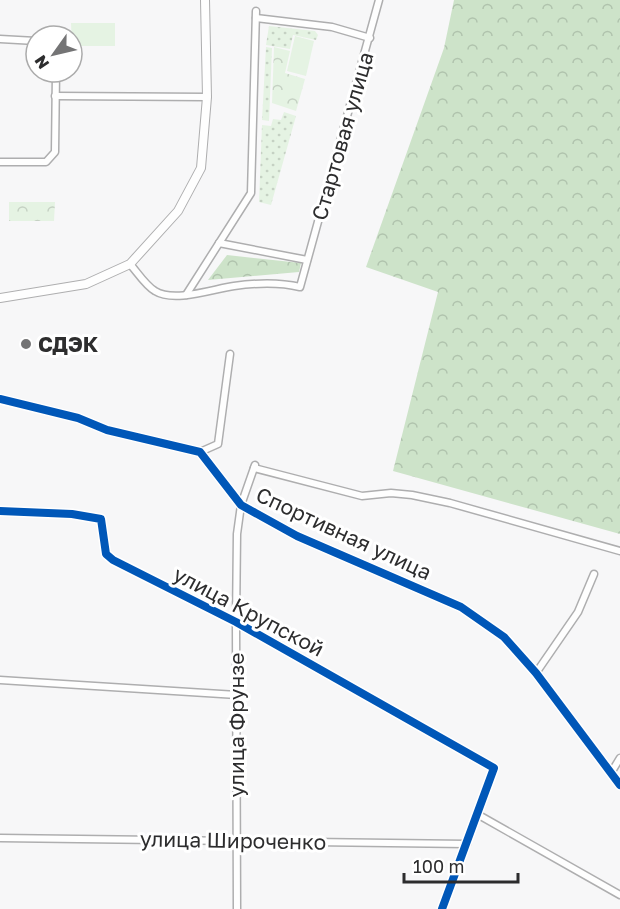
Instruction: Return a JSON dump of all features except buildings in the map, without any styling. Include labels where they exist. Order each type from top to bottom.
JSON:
[{"type":"street","points":[[0,298],[86,284],[130,264],[178,211],[201,168],[207,97],[205,0]]},
{"type":"street","name":"Стартовая улица","points":[[186,295],[236,286],[285,284],[300,287],[380,0]]},
{"type":"street","points":[[130,264],[155,291],[166,295],[186,295],[251,193],[252,91],[256,15],[332,27],[370,38]]},
{"type":"street","points":[[0,39],[24,40]]},
{"type":"street","points":[[0,162],[46,162],[54,152],[56,84]]},
{"type":"street","points":[[55,96],[207,97]]},
{"type":"street","points":[[219,243],[307,260]]},
{"type":"street","points":[[0,399],[78,418],[107,430],[200,452],[218,444],[230,354]]},
{"type":"street","name":"Спортивная улица","points":[[200,452],[241,505],[297,536],[461,607],[504,637],[536,674],[620,785]]},
{"type":"street","name":"улица Фрунзе","points":[[237,909],[237,534],[241,505],[255,467],[362,496],[391,493],[450,503],[620,551]]},
{"type":"street","name":"улица Крупской","points":[[0,512],[72,514],[101,519],[106,554],[113,560],[236,622],[494,768],[477,814]]},
{"type":"street","points":[[536,674],[578,612],[594,574]]},
{"type":"street","points":[[0,680],[237,695]]},
{"type":"street","points":[[611,773],[620,758]]},
{"type":"street","points":[[442,909],[477,814],[620,895]]},
{"type":"street","name":"улица Широченко","points":[[0,838],[467,844]]},
{"type":"green space","points":[[454,0],[620,0],[620,534],[393,471],[438,292],[366,267],[444,48]]},
{"type":"green space","points":[[115,23],[115,46],[84,46],[84,24],[71,24]]},
{"type":"green space","points":[[269,26],[315,31],[318,35],[316,40],[293,35],[290,49],[266,45]]},
{"type":"green space","points":[[295,36],[314,41],[306,76],[287,71]]},
{"type":"green space","points":[[266,47],[272,48],[269,121],[262,120]]},
{"type":"green space","points":[[274,47],[290,51],[285,73],[305,79],[296,111],[272,103]]},
{"type":"green space","points":[[284,112],[296,116],[271,205],[259,202],[262,125],[271,126],[273,119],[281,120]]},
{"type":"green space","points":[[9,202],[55,202],[54,221],[9,221]]},
{"type":"green space","points":[[227,255],[301,263],[299,272],[208,280]]},
{"type":"cycle path","points":[[0,399],[78,418],[107,430],[200,452],[241,505],[297,536],[461,607],[504,637],[536,673],[620,785]]},
{"type":"cycle path","points":[[0,511],[72,514],[101,519],[106,554],[113,560],[236,622],[494,768],[442,909]]},
{"type":"place","name":"СДЭК","points":[[26,344]]}]
